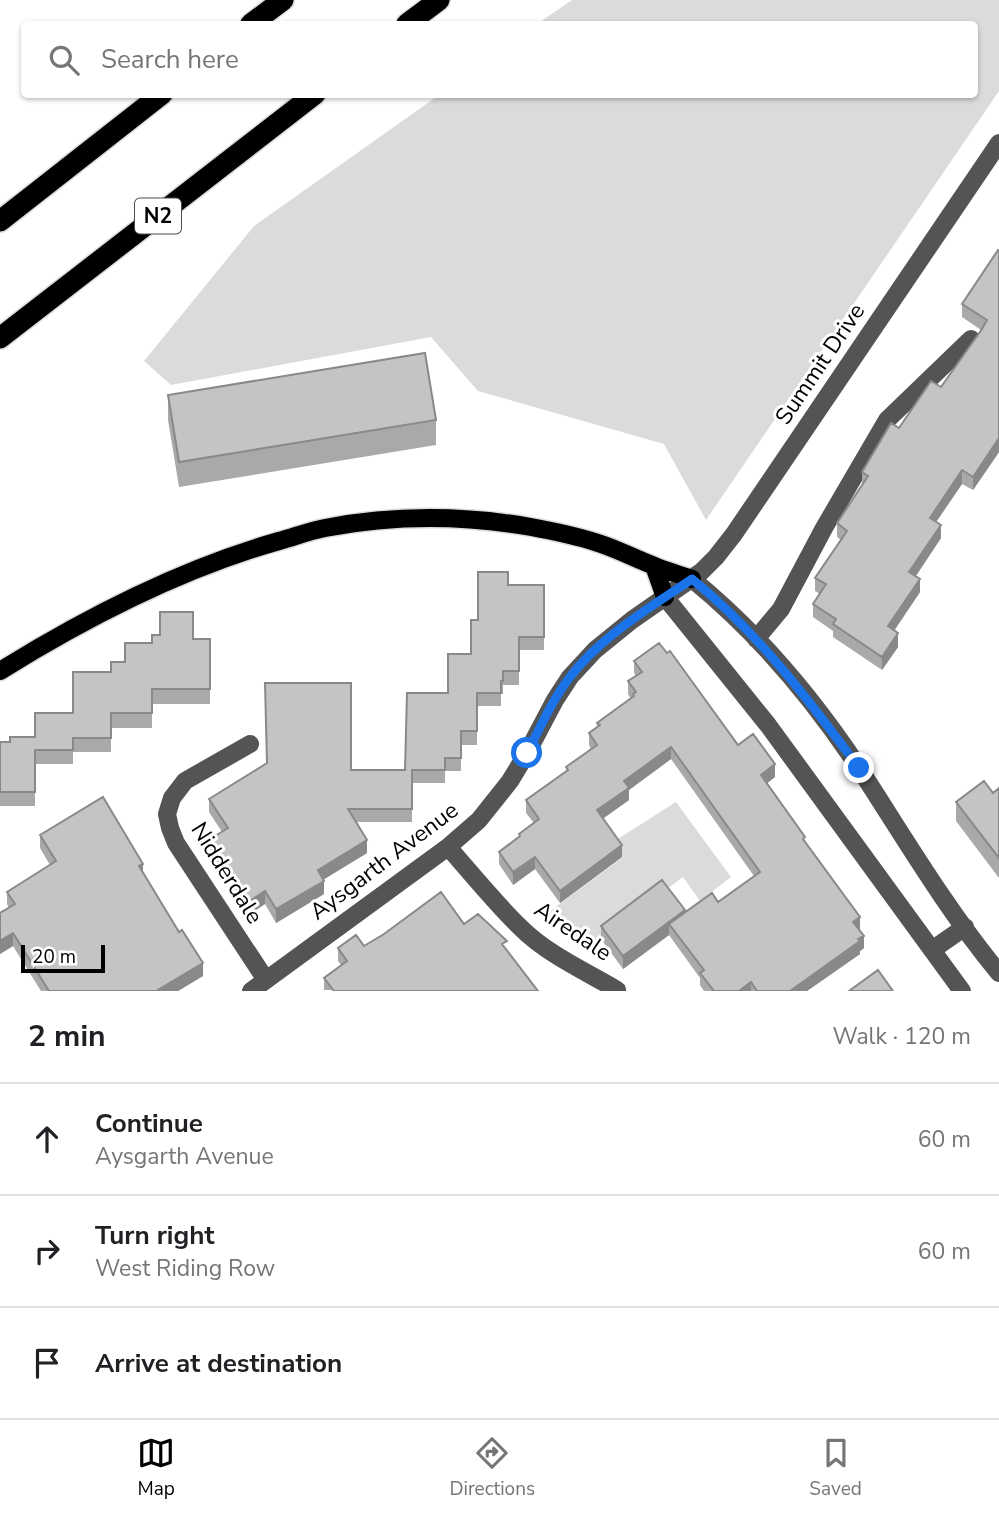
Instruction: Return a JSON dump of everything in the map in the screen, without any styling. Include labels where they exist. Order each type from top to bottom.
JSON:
[{"type":"highway","points":[[255,21],[282,0]]},
{"type":"highway","points":[[411,21],[439,0]]},
{"type":"highway","points":[[0,221],[157,98]]},
{"type":"highway","name":"N2","points":[[0,338],[310,98]]},
{"type":"main road","points":[[0,671],[118,605],[243,551],[323,528],[390,519],[469,519],[532,527],[597,542],[692,579]]},
{"type":"main road","points":[[654,566],[665,597]]},
{"type":"street","name":"Summit Drive","points":[[665,597],[692,579],[716,558],[734,534],[999,143]]},
{"type":"street","points":[[756,639],[781,609],[824,528],[887,420],[971,340]]},
{"type":"street","points":[[692,579],[756,639],[808,699],[852,758],[912,852],[999,973]]},
{"type":"street","points":[[665,597],[768,725],[962,991]]},
{"type":"street","name":"Aysgarth Avenue","points":[[251,991],[448,847],[479,820],[510,781],[570,677],[595,650],[665,597]]},
{"type":"street","name":"Nidderdale","points":[[250,744],[185,781],[172,797],[167,814],[176,843],[266,980]]},
{"type":"street","name":"Airedale","points":[[448,847],[521,929],[617,990]]},
{"type":"street","points":[[932,950],[965,927]]},
{"type":"shaded area","points":[[572,0],[999,0],[999,91],[706,520],[664,444],[478,391],[431,337],[171,385],[144,361],[254,226],[435,98],[978,98],[978,21],[541,21]]},
{"type":"shaded area","points":[[676,802],[731,877],[700,901],[683,877],[591,946],[542,917],[623,857],[613,842]]},
{"type":"building","points":[[998,250],[999,438],[973,477],[962,470],[930,518],[941,525],[909,572],[920,579],[888,626],[898,633],[882,657],[833,624],[836,619],[813,604],[826,584],[815,578],[847,531],[837,523],[868,476],[862,472],[891,423],[899,428],[931,381],[941,387],[982,329],[987,320],[962,304]]},
{"type":"building","points":[[425,353],[436,420],[179,462],[168,395]]},
{"type":"building","points":[[478,572],[508,572],[508,585],[544,585],[544,637],[519,637],[519,671],[503,671],[501,693],[477,693],[477,731],[461,731],[461,758],[445,758],[445,770],[412,770],[412,809],[348,809],[367,840],[318,870],[324,881],[276,909],[265,891],[250,901],[210,839],[228,828],[209,799],[267,763],[265,683],[351,683],[351,770],[405,770],[407,693],[448,693],[448,654],[471,654],[471,620],[478,620]]},
{"type":"building","points":[[160,612],[193,612],[193,639],[210,639],[210,689],[152,689],[152,713],[111,713],[111,738],[73,738],[73,750],[35,750],[35,792],[0,792],[0,742],[10,742],[10,737],[35,737],[35,713],[73,713],[73,672],[111,672],[111,662],[125,662],[125,643],[152,643],[152,635],[160,635]]},
{"type":"building","points":[[659,643],[667,653],[670,651],[738,745],[753,734],[775,764],[761,775],[805,837],[803,839],[860,917],[853,922],[864,936],[858,939],[860,941],[790,991],[757,991],[751,982],[739,991],[714,991],[700,973],[704,970],[669,924],[712,893],[718,902],[760,872],[671,747],[624,781],[629,788],[597,810],[622,845],[560,891],[535,857],[513,872],[499,852],[539,819],[526,800],[597,745],[589,733],[600,725],[597,723],[634,696],[636,692],[628,681],[642,672],[634,661]]},
{"type":"building","points":[[984,781],[993,793],[999,788],[999,858],[956,802]]},
{"type":"building","points":[[103,797],[143,864],[139,866],[179,932],[182,930],[203,963],[156,991],[49,991],[13,933],[0,941],[0,913],[15,904],[7,892],[56,861],[40,835]]},
{"type":"building","points":[[662,880],[685,910],[623,956],[601,926]]},
{"type":"building","points":[[441,892],[464,924],[478,914],[507,941],[502,944],[538,991],[334,991],[324,978],[347,961],[338,948],[356,935],[364,946]]},
{"type":"building","points":[[878,970],[893,991],[849,991]]},
{"type":"route","points":[[527,753],[570,677],[595,650],[632,620],[692,579],[756,639],[808,699],[859,768]]}]
